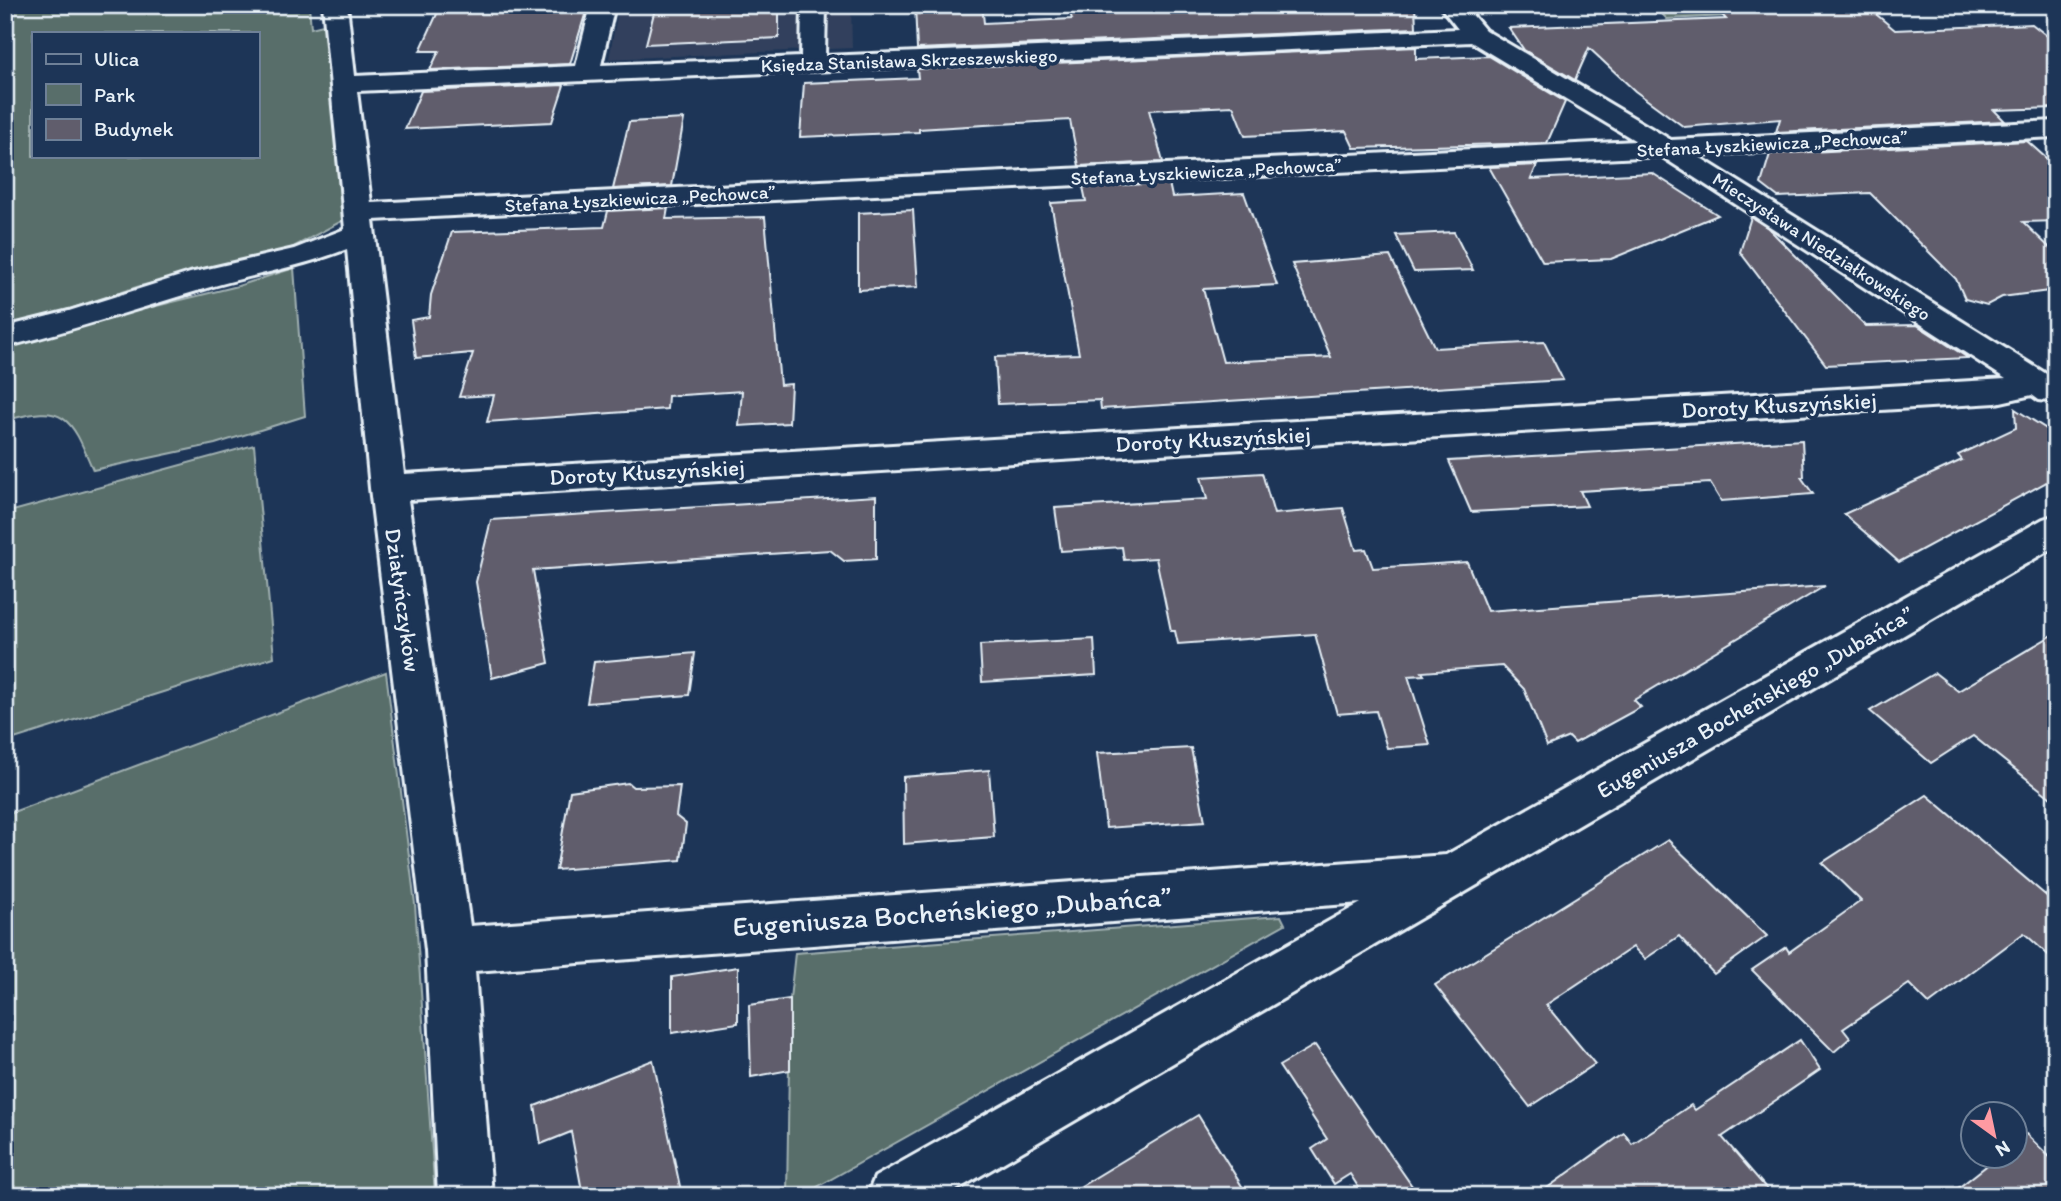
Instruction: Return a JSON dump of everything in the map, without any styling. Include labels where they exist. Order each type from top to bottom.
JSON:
[{"type":"street","name":"Działyńczyków","points":[[335,5],[388,488],[450,950],[465,1196]]},
{"type":"street","points":[[587,74],[603,5]]},
{"type":"street","points":[[813,64],[814,5]]},
{"type":"street","points":[[1451,6],[1475,5]]},
{"type":"street","name":"Mieczysława Niedziałkowskiego","points":[[1451,6],[1476,35],[1668,148],[2046,389]]},
{"type":"street","name":"Księdza Stanisława Skrzeszewskiego","points":[[342,84],[1476,35]]},
{"type":"street","name":"Stefana Łyszkiewicza „Pechowca”","points":[[5,337],[201,280],[303,256],[357,223],[1668,148],[2056,130]]},
{"type":"street","name":"Doroty Kłuszyńskiej","points":[[388,488],[2046,389]]},
{"type":"street","name":"Eugeniusza Bocheńskiego „Dubańca”","points":[[894,1196],[2056,529]]},
{"type":"street","name":"Eugeniusza Bocheńskiego „Dubańca”","points":[[450,950],[1455,875]]},
{"type":"shaded area","points":[[619,5],[851,5],[852,48],[609,59]]},
{"type":"green space","points":[[5,5],[309,5],[311,28],[323,25],[326,39],[342,221],[286,251],[140,286],[5,330]]},
{"type":"green space","points":[[1664,5],[1713,5],[1723,16],[1667,19],[1659,11]]},
{"type":"green space","points":[[294,268],[305,416],[215,444],[93,470],[79,438],[64,419],[54,414],[41,413],[5,421],[5,343],[238,286]]},
{"type":"green space","points":[[254,445],[274,657],[5,742],[5,553],[9,512]]},
{"type":"green space","points":[[386,672],[415,904],[435,1196],[5,1196],[5,815]]},
{"type":"green space","points":[[1281,916],[1285,924],[801,1196],[787,1196],[790,999],[795,953]]},
{"type":"building","points":[[441,5],[588,5],[570,64],[430,70],[439,51],[420,51]]},
{"type":"building","points":[[656,5],[779,5],[779,38],[646,44]]},
{"type":"building","points":[[915,5],[982,5],[984,23],[1072,19],[1070,13],[1130,11],[1130,5],[1415,5],[1416,28],[917,49]]},
{"type":"building","points":[[1713,5],[1865,5],[1895,30],[2032,24],[2056,43],[2056,108],[1994,110],[2005,121],[1776,132],[1780,119],[1684,127],[1635,91],[1589,48],[1575,80],[1524,50],[1509,28],[1726,19]]},
{"type":"building","points":[[1416,47],[1416,59],[1489,56],[1565,102],[1547,143],[1354,148],[1346,131],[1245,136],[1233,106],[1149,110],[1163,162],[1079,166],[1070,120],[919,129],[919,132],[800,137],[804,83],[918,78],[917,69]]},
{"type":"building","points":[[564,85],[552,122],[405,129],[421,91]]},
{"type":"building","points":[[684,119],[672,186],[613,189],[629,122]]},
{"type":"building","points":[[2027,141],[2056,167],[2056,221],[2023,222],[2056,254],[2056,290],[2002,297],[1987,305],[1965,299],[1956,279],[1870,193],[1778,197],[1761,184],[1770,154]]},
{"type":"building","points":[[1537,165],[1531,179],[1652,173],[1718,215],[1611,259],[1543,262],[1489,167]]},
{"type":"building","points":[[1169,183],[1172,197],[1244,193],[1277,285],[1203,289],[1223,362],[1331,357],[1292,264],[1390,256],[1435,348],[1544,342],[1563,380],[1101,409],[1100,400],[998,404],[995,357],[1079,354],[1051,203],[1086,201],[1083,187]]},
{"type":"building","points":[[668,208],[666,219],[765,217],[780,385],[791,384],[789,423],[739,426],[742,391],[668,396],[667,409],[487,422],[494,395],[459,397],[473,353],[416,358],[411,320],[429,317],[431,295],[452,232],[604,227],[608,211]]},
{"type":"building","points":[[913,210],[918,287],[858,290],[858,213]]},
{"type":"building","points":[[1751,217],[1768,228],[1866,326],[1917,325],[1968,358],[1826,365],[1740,252]]},
{"type":"building","points":[[1454,232],[1473,270],[1414,272],[1396,235]]},
{"type":"building","points":[[2015,409],[2056,435],[2056,477],[1899,562],[1844,514],[1962,460],[1958,455],[2016,428]]},
{"type":"building","points":[[1802,440],[1804,477],[1801,477],[1813,494],[1721,501],[1710,483],[1580,491],[1587,506],[1471,512],[1449,461]]},
{"type":"building","points":[[1262,473],[1274,514],[1343,508],[1356,550],[1366,549],[1373,568],[1467,562],[1487,611],[1825,586],[1634,700],[1641,707],[1575,743],[1569,737],[1547,746],[1524,689],[1502,666],[1422,672],[1424,675],[1408,676],[1430,745],[1387,748],[1376,711],[1337,714],[1315,634],[1178,644],[1175,631],[1171,631],[1156,558],[1124,560],[1122,547],[1061,551],[1055,508],[1207,499],[1201,477]]},
{"type":"building","points":[[876,496],[876,559],[844,561],[830,550],[533,570],[549,663],[492,678],[476,582],[491,520]]},
{"type":"building","points":[[2056,633],[2056,802],[1973,736],[1931,763],[1870,711],[1935,673],[1958,691]]},
{"type":"building","points":[[1094,639],[1096,675],[982,682],[980,645]]},
{"type":"building","points":[[695,653],[689,695],[587,703],[594,662]]},
{"type":"building","points":[[1191,748],[1205,821],[1106,828],[1097,753]]},
{"type":"building","points":[[989,770],[994,837],[904,844],[903,777]]},
{"type":"building","points":[[628,783],[633,787],[680,786],[676,816],[686,824],[681,860],[556,870],[570,791]]},
{"type":"building","points":[[1927,795],[2056,904],[2056,962],[2024,933],[1929,1004],[1909,984],[1843,1029],[1850,1038],[1834,1052],[1752,970],[1786,947],[1789,952],[1861,901],[1822,863]]},
{"type":"building","points":[[1668,840],[1767,936],[1714,974],[1679,936],[1645,959],[1633,947],[1546,1005],[1595,1064],[1530,1107],[1435,985]]},
{"type":"building","points":[[738,967],[738,1023],[672,1033],[672,977]]},
{"type":"building","points":[[790,999],[790,1070],[751,1077],[749,1005]]},
{"type":"building","points":[[1800,1040],[1820,1070],[1722,1137],[1773,1196],[1536,1196],[1624,1133],[1632,1144],[1691,1105],[1695,1110]]},
{"type":"building","points":[[1315,1045],[1419,1196],[1364,1196],[1350,1174],[1334,1184],[1312,1149],[1327,1139],[1279,1066]]},
{"type":"building","points":[[653,1060],[682,1196],[583,1196],[571,1132],[541,1144],[535,1106]]},
{"type":"building","points":[[1198,1115],[1248,1196],[1065,1196]]},
{"type":"building","points":[[2030,1138],[2056,1163],[2056,1196],[1948,1196],[1981,1170],[2030,1170]]}]
